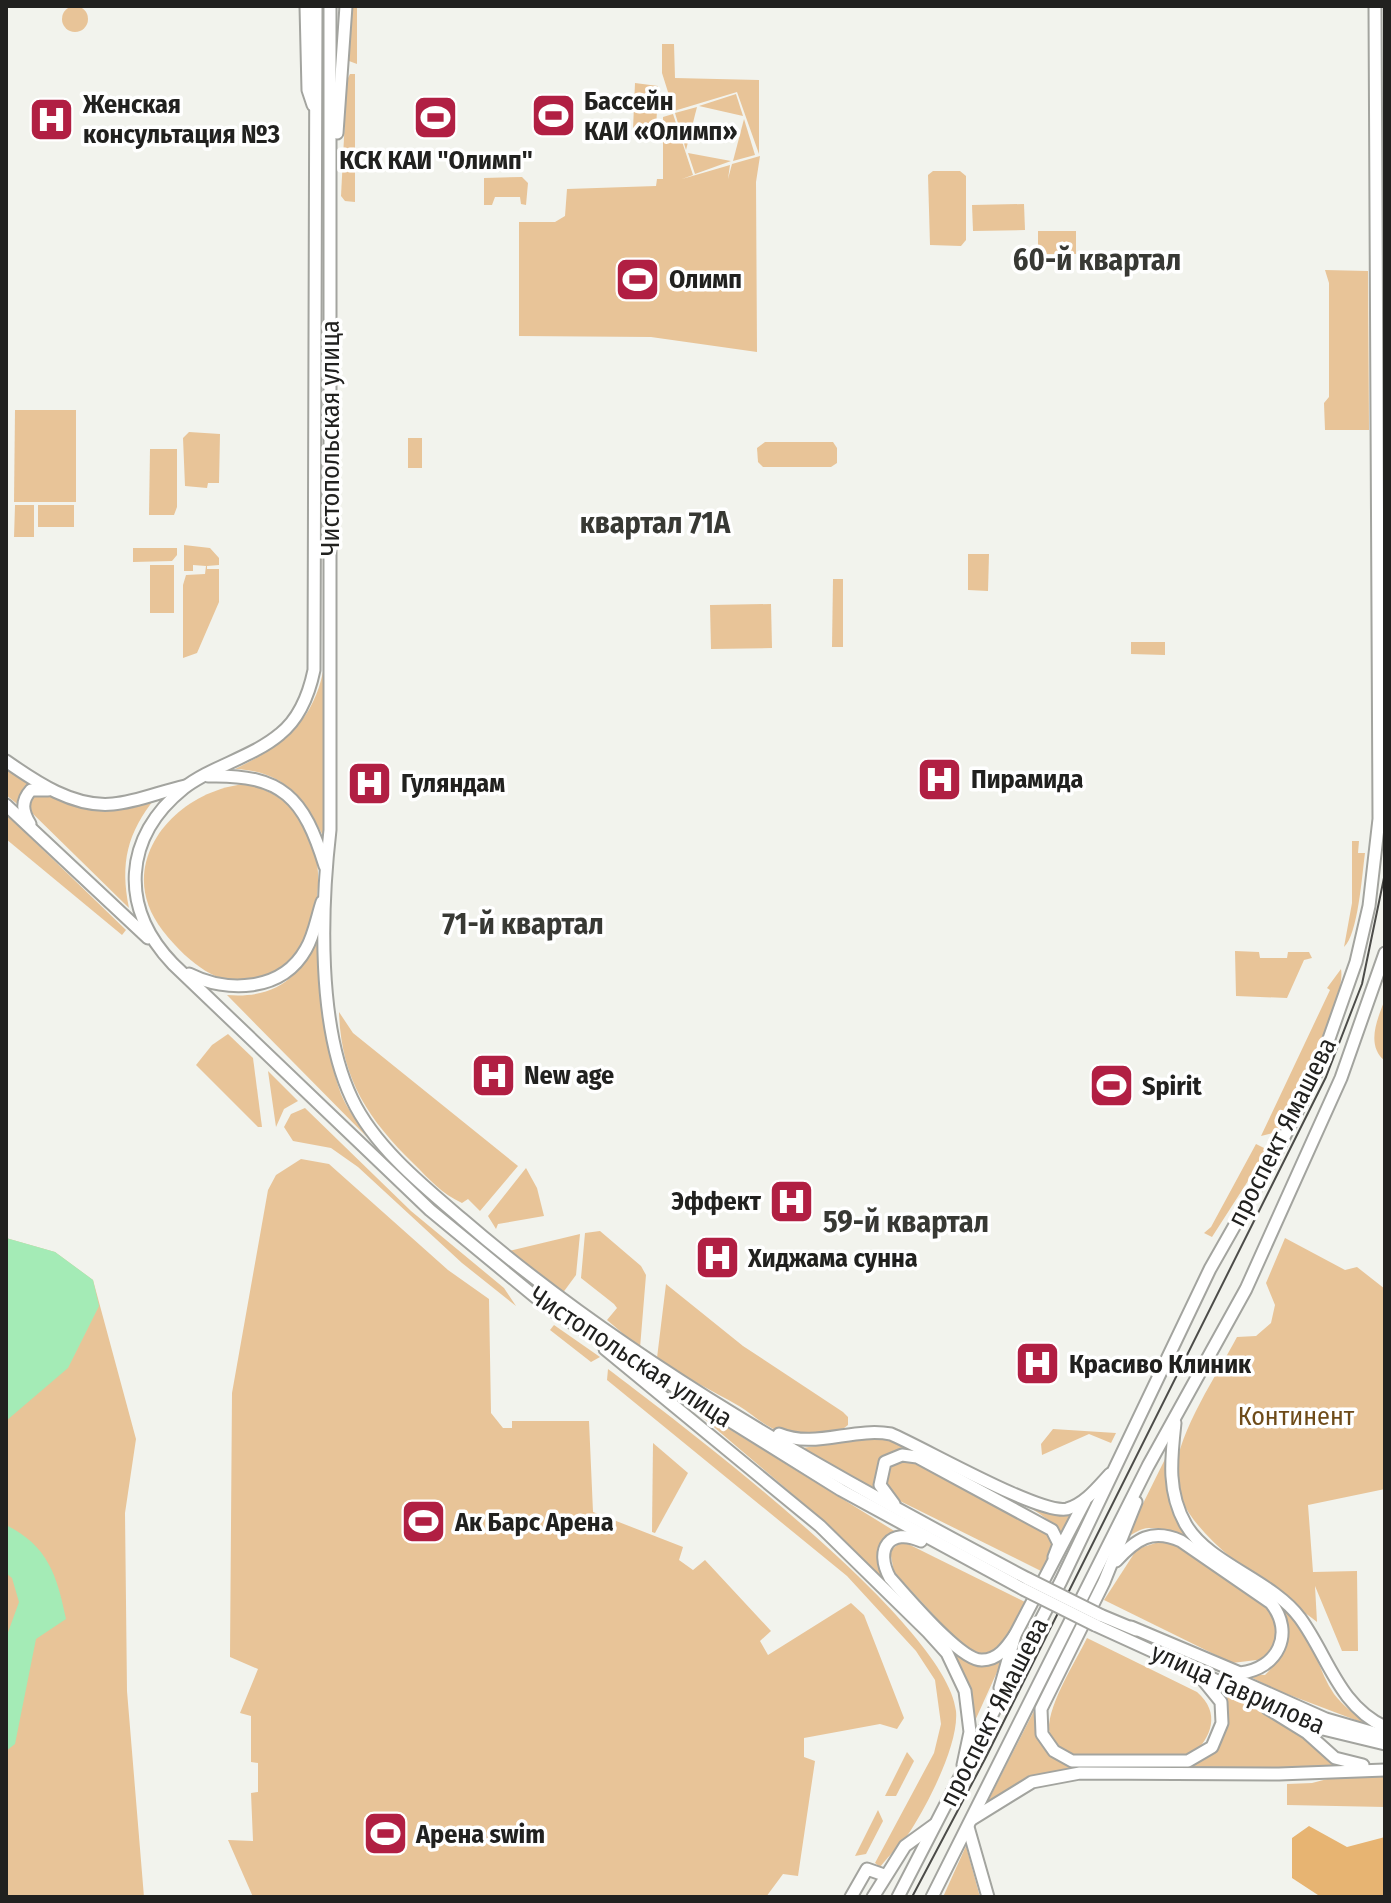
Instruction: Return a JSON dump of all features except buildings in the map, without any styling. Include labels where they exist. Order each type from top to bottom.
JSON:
[{"type":"main road","points":[[306,6],[308,90],[316,113]]},
{"type":"main road","name":"Чистопольская улица","points":[[316,6],[314,670],[309,692],[299,713],[282,733],[186,786],[150,824],[139,847],[134,871],[143,922],[160,950],[177,968],[430,1210],[590,1336],[841,1490],[989,1572],[1025,1584]]},
{"type":"main road","name":"Чистопольская улица","points":[[330,6],[330,830],[326,870],[327,971],[334,1043],[352,1100],[373,1130],[440,1201],[587,1320],[748,1422],[1025,1584]]},
{"type":"main road","points":[[331,173],[343,69],[346,6]]},
{"type":"main road","name":"проспект Ямашева","points":[[898,1897],[1116,1468],[1210,1269],[1277,1151],[1318,1070],[1344,1004],[1369,906],[1379,804],[1375,6]]},
{"type":"main road","points":[[6,761],[56,792]]},
{"type":"main road","name":"Чистопольская улица","points":[[207,776],[249,778],[283,790],[300,806],[313,828],[326,870]]},
{"type":"main road","points":[[36,833],[23,808],[27,795],[39,788],[74,799],[113,804],[186,786]]},
{"type":"main road","points":[[6,805],[160,950]]},
{"type":"main road","name":"Чистопольская улица","points":[[177,968],[222,986],[245,987],[271,980],[287,971],[306,950],[326,890]]},
{"type":"main road","name":"проспект Ямашева","points":[[932,1897],[1148,1466],[1246,1289],[1341,1078],[1385,953]]},
{"type":"main road","points":[[590,1336],[820,1526],[947,1653],[958,1671],[970,1711],[970,1732],[959,1781]]},
{"type":"main road","points":[[1175,1414],[1170,1475],[1187,1526],[1203,1543],[1287,1604],[1300,1618],[1345,1695],[1373,1722],[1385,1727]]},
{"type":"main road","points":[[748,1422],[791,1439],[812,1440],[872,1431],[891,1434],[1037,1504],[1064,1510],[1087,1497],[1116,1468]]},
{"type":"main road","points":[[903,1513],[885,1495],[879,1479],[885,1462],[902,1455],[917,1457],[1052,1530],[1059,1544],[1054,1557]]},
{"type":"main road","points":[[1148,1466],[1110,1567],[1055,1674],[1041,1709],[1042,1734],[1054,1751],[1072,1761],[1188,1761],[1212,1747],[1222,1723],[1221,1702],[1195,1670]]},
{"type":"main road","points":[[993,1713],[1015,1635],[1087,1497]]},
{"type":"main road","points":[[1110,1567],[1134,1542],[1165,1533],[1194,1548],[1271,1603],[1280,1614],[1283,1636],[1273,1660],[1251,1672],[1240,1673],[1131,1627]]},
{"type":"main road","points":[[989,1572],[909,1536],[892,1539],[883,1551],[883,1566],[890,1578],[961,1651],[982,1660],[996,1656],[1015,1635]]},
{"type":"main road","points":[[1025,1584],[1098,1620]]},
{"type":"main road","name":"улица Гаврилова","points":[[1098,1620],[1131,1627],[1326,1719],[1385,1736]]},
{"type":"main road","name":"улица Гаврилова","points":[[1098,1620],[1195,1670],[1323,1729],[1385,1744]]},
{"type":"main road","points":[[1005,1746],[1055,1674]]},
{"type":"main road","points":[[1254,1697],[1341,1761],[1385,1768]]},
{"type":"main road","points":[[988,1897],[970,1823],[1032,1782],[1050,1776],[1080,1773],[1279,1774],[1385,1768]]},
{"type":"main road","points":[[873,1897],[905,1846],[942,1815]]},
{"type":"main road","points":[[851,1897],[867,1869],[884,1875]]},
{"type":"green space","points":[[75,6],[84,10],[88,19],[84,28],[75,32],[66,28],[62,19],[66,10]]},
{"type":"green space","points":[[350,6],[357,6],[357,64],[349,61]]},
{"type":"green space","points":[[662,44],[674,44],[675,78],[759,80],[759,154],[737,92],[674,111],[662,73]]},
{"type":"green space","points":[[350,74],[355,74],[355,202],[345,201],[341,196],[347,80]]},
{"type":"green space","points":[[635,83],[658,86],[656,132],[633,129]]},
{"type":"green space","points":[[736,94],[743,116],[699,106]]},
{"type":"green space","points":[[697,107],[686,150],[675,113]]},
{"type":"green space","name":"Олимп","points":[[673,114],[693,175],[682,179],[730,165],[728,179],[732,164],[760,156],[756,182],[757,352],[651,337],[519,336],[519,222],[555,222],[565,216],[567,189],[656,186],[657,179],[663,179],[663,117]]},
{"type":"green space","points":[[744,119],[755,155],[733,161]]},
{"type":"green space","points":[[688,153],[731,161],[695,174]]},
{"type":"green space","points":[[933,171],[960,171],[966,176],[966,240],[961,246],[930,245],[928,175]]},
{"type":"green space","points":[[522,177],[528,183],[526,205],[521,204],[520,197],[495,197],[492,205],[484,205],[484,178]]},
{"type":"green space","points":[[1024,204],[1025,230],[973,231],[972,205]]},
{"type":"green space","points":[[1038,231],[1076,231],[1076,254],[1038,254]]},
{"type":"green space","points":[[1325,270],[1368,271],[1369,430],[1325,430],[1324,403],[1329,397],[1329,283]]},
{"type":"green space","points":[[15,410],[76,410],[76,502],[14,502]]},
{"type":"green space","points":[[189,432],[220,434],[219,483],[208,483],[207,488],[185,486],[183,438]]},
{"type":"green space","points":[[408,438],[422,438],[422,468],[408,468]]},
{"type":"green space","points":[[765,442],[833,442],[837,448],[837,463],[831,467],[763,467],[758,462],[757,448]]},
{"type":"green space","points":[[150,449],[177,449],[177,507],[174,515],[149,515]]},
{"type":"green space","points":[[15,505],[34,505],[34,537],[14,537]]},
{"type":"green space","points":[[38,505],[74,505],[74,527],[38,527]]},
{"type":"green space","points":[[184,545],[210,548],[219,558],[219,565],[207,566],[207,569],[219,569],[219,602],[197,653],[183,658],[183,585],[186,575],[205,574],[206,566],[193,565],[193,571],[184,571]]},
{"type":"green space","points":[[133,548],[177,548],[177,555],[172,561],[133,562]]},
{"type":"green space","points":[[968,554],[989,554],[988,591],[968,590]]},
{"type":"green space","points":[[150,565],[174,565],[174,613],[150,613]]},
{"type":"green space","points":[[833,579],[843,579],[843,647],[832,647]]},
{"type":"green space","points":[[771,604],[772,648],[711,649],[710,605]]},
{"type":"green space","points":[[1131,642],[1165,642],[1165,655],[1131,654]]},
{"type":"green space","points":[[323,672],[323,836],[308,809],[290,788],[266,775],[235,769],[266,752],[292,732],[311,706]]},
{"type":"green space","points":[[6,766],[33,785],[21,807],[6,795]]},
{"type":"green space","points":[[245,784],[289,806],[312,843],[318,888],[308,931],[285,965],[251,982],[210,973],[163,931],[149,906],[144,881],[147,857],[158,835],[174,816],[195,801],[219,790]]},
{"type":"green space","points":[[44,793],[69,802],[156,797],[138,823],[128,849],[125,877],[129,908],[29,810],[30,796]]},
{"type":"green space","points":[[6,814],[126,930],[122,935],[6,839]]},
{"type":"green space","points":[[1352,841],[1359,841],[1358,853],[1365,853],[1356,918],[1344,947],[1352,903]]},
{"type":"green space","points":[[323,932],[325,1014],[330,1054],[341,1094],[367,1137],[227,995],[261,993],[286,981],[306,961]]},
{"type":"green space","points":[[1235,951],[1259,952],[1260,958],[1287,958],[1288,952],[1309,952],[1312,958],[1304,960],[1287,998],[1236,996]]},
{"type":"green space","points":[[1341,969],[1336,1003],[1305,1075],[1277,1132],[1261,1136],[1330,990],[1327,988]]},
{"type":"green space","points":[[1385,999],[1385,1061],[1379,1055],[1374,1039]]},
{"type":"green space","points":[[339,1012],[353,1033],[518,1166],[480,1211],[468,1199],[462,1203],[436,1186],[383,1131],[351,1078]]},
{"type":"green space","points":[[228,1034],[253,1058],[262,1127],[258,1127],[196,1065],[212,1045]]},
{"type":"green space","points":[[268,1071],[298,1101],[284,1109],[276,1127]]},
{"type":"green space","points":[[305,1108],[411,1211],[504,1288],[516,1306],[462,1263],[358,1167],[331,1148],[293,1141],[284,1127],[291,1114]]},
{"type":"green space","points":[[1256,1144],[1264,1148],[1264,1156],[1212,1237],[1204,1233],[1211,1227]]},
{"type":"green space","name":"Ак Барс Арена","points":[[301,1159],[329,1164],[448,1270],[489,1299],[491,1413],[503,1428],[512,1428],[512,1421],[589,1421],[593,1512],[683,1547],[679,1560],[693,1570],[705,1560],[771,1631],[760,1641],[768,1655],[851,1603],[864,1615],[904,1718],[897,1729],[880,1724],[804,1738],[804,1757],[815,1761],[798,1876],[783,1874],[766,1897],[253,1897],[228,1840],[253,1841],[251,1793],[258,1792],[258,1763],[251,1762],[251,1716],[240,1713],[258,1669],[230,1657],[232,1393],[268,1190],[276,1175]]},
{"type":"green space","points":[[526,1168],[537,1188],[544,1216],[498,1224],[496,1229],[488,1216]]},
{"type":"green space","points":[[600,1231],[641,1266],[646,1275],[640,1348],[607,1320],[617,1308],[614,1304],[581,1278],[585,1233]]},
{"type":"green space","points":[[580,1234],[576,1275],[562,1294],[509,1251]]},
{"type":"green space","points":[[6,1238],[55,1252],[93,1280],[136,1439],[125,1513],[127,1691],[144,1897],[6,1897]]},
{"type":"green space","name":"Континент","points":[[1285,1238],[1345,1270],[1357,1267],[1385,1289],[1385,1489],[1308,1505],[1313,1572],[1357,1571],[1358,1651],[1342,1651],[1315,1586],[1317,1622],[1229,1556],[1190,1515],[1179,1493],[1176,1471],[1178,1456],[1200,1403],[1237,1337],[1256,1336],[1271,1323],[1275,1305],[1266,1283]]},
{"type":"green space","points":[[666,1284],[743,1346],[843,1412],[848,1417],[848,1425],[833,1433],[813,1436],[776,1430],[657,1358]]},
{"type":"green space","points":[[554,1325],[600,1357],[591,1362],[550,1330]]},
{"type":"green space","points":[[608,1369],[806,1528],[861,1579],[908,1629],[941,1674],[956,1711],[948,1755],[918,1818],[880,1867],[875,1863],[934,1753],[941,1724],[935,1680],[916,1651],[847,1576],[607,1380]]},
{"type":"green space","points":[[682,1400],[896,1532],[883,1545],[880,1557],[892,1588],[823,1520]]},
{"type":"green space","points":[[1053,1429],[1116,1433],[1111,1443],[1089,1434],[1042,1455],[1041,1444]]},
{"type":"green space","points":[[879,1437],[895,1440],[1057,1513],[1075,1513],[1063,1536],[1040,1514],[1019,1501],[913,1450],[895,1451],[883,1459],[877,1473],[877,1492],[802,1448]]},
{"type":"green space","points":[[653,1443],[688,1473],[655,1533],[652,1532]]},
{"type":"green space","points":[[1169,1451],[1169,1485],[1177,1512],[1191,1533],[1279,1600],[1299,1622],[1309,1639],[1334,1694],[1366,1724],[1279,1691],[1244,1674],[1265,1675],[1283,1651],[1287,1634],[1279,1606],[1234,1571],[1199,1546],[1164,1530],[1146,1528],[1126,1538]]},
{"type":"green space","points":[[916,1460],[1047,1531],[1053,1546],[1041,1571],[900,1501],[886,1487],[887,1468],[895,1461]]},
{"type":"green space","points":[[1165,1540],[1227,1574],[1270,1609],[1277,1619],[1279,1635],[1265,1659],[1232,1663],[1104,1600],[1137,1549]]},
{"type":"green space","points":[[902,1541],[1025,1602],[1002,1647],[978,1656],[965,1649],[894,1572],[890,1551]]},
{"type":"green space","points":[[1087,1638],[1197,1692],[1204,1700],[1209,1708],[1211,1725],[1204,1741],[1191,1757],[1072,1758],[1056,1745],[1050,1734],[1051,1713]]},
{"type":"green space","points":[[942,1641],[955,1653],[976,1664],[1002,1661],[974,1723],[970,1687]]},
{"type":"green space","points":[[1220,1688],[1352,1767],[1053,1772],[1034,1777],[987,1803],[1037,1705],[1038,1725],[1048,1752],[1069,1764],[1082,1767],[1185,1765],[1209,1753],[1222,1736],[1226,1714]]},
{"type":"green space","points":[[907,1752],[914,1761],[896,1796],[885,1796]]},
{"type":"green space","points":[[1385,1775],[1385,1807],[1287,1805],[1287,1784],[1312,1783],[1339,1776]]},
{"type":"green space","points":[[878,1810],[883,1821],[866,1854],[855,1856]]},
{"type":"green space","points":[[966,1846],[980,1897],[943,1897]]},
{"type":"shaded area","points":[[6,1238],[55,1252],[93,1280],[99,1306],[68,1368],[6,1421]]},
{"type":"shaded area","points":[[6,1525],[32,1542],[41,1552],[54,1575],[66,1619],[36,1639],[15,1744],[6,1751],[6,1638],[19,1602],[12,1578],[6,1573]]},
{"type":"shaded area","points":[[1309,1826],[1347,1847],[1385,1837],[1385,1897],[1321,1897],[1292,1878],[1292,1838]]},
{"type":"tram line","points":[[912,1897],[985,1759],[1326,1077],[1362,984],[1385,873]]},
{"type":"place","name":"Бассейн КАИ «Олимп»","points":[[553,116]]},
{"type":"place","name":"КСК КАИ \"Олимп\"","points":[[436,117]]},
{"type":"place","name":"Женская консультация №3","points":[[52,119]]},
{"type":"place","name":"Олимп","points":[[638,279]]},
{"type":"place","name":"Пирамида","points":[[940,779]]},
{"type":"place","name":"Гуляндам","points":[[370,783]]},
{"type":"place","name":"New age","points":[[493,1075]]},
{"type":"place","name":"Spirit","points":[[1111,1086]]},
{"type":"place","name":"Эффект","points":[[792,1201]]},
{"type":"place","name":"Хиджама сунна","points":[[717,1258]]},
{"type":"place","name":"Красиво Клиник","points":[[1038,1364]]},
{"type":"place","name":"Ак Барс Арена","points":[[424,1522]]},
{"type":"place","name":"Арена swim","points":[[385,1834]]},
{"type":"district","name":"60-й квартал","points":[[1097,260]]},
{"type":"district","name":"квартал 71А","points":[[655,523]]},
{"type":"district","name":"71-й квартал","points":[[523,924]]},
{"type":"district","name":"59-й квартал","points":[[906,1222]]}]
